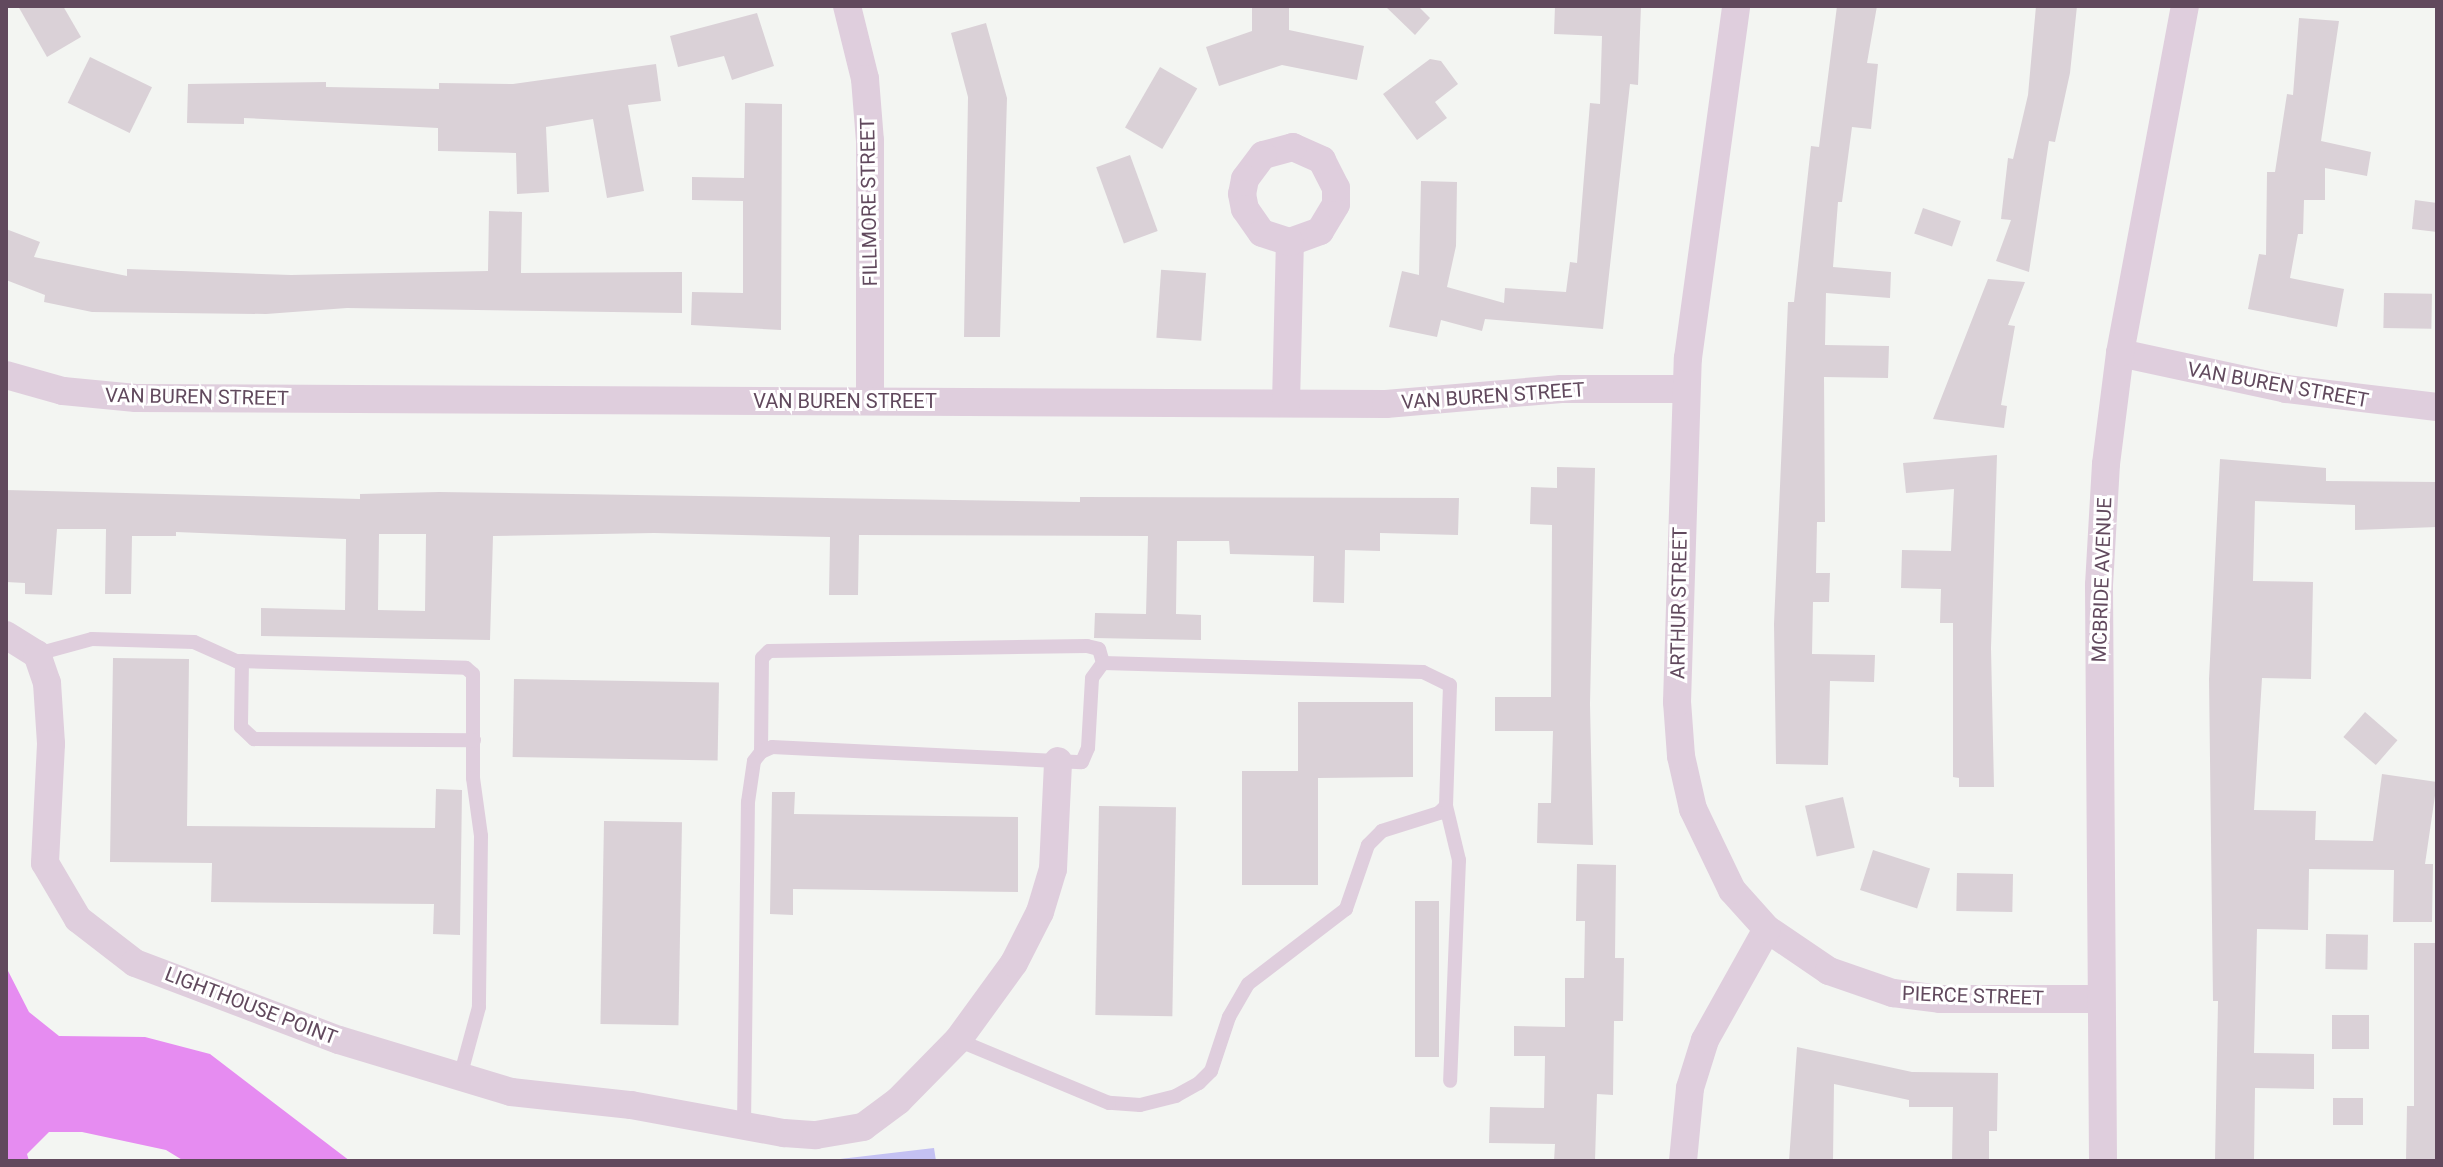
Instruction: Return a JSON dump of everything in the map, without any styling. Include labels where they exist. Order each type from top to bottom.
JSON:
[{"type":"street","name":"FILLMORE STREET","points":[[847,6],[865,79],[870,141],[870,401]]},
{"type":"street","name":"ARTHUR STREET","points":[[1736,6],[1686,389],[1677,702],[1681,756],[1693,809],[1714,859],[1732,890],[1767,929]]},
{"type":"street","name":"MCBRIDE AVENUE","points":[[2103,1161],[2099,585],[2106,464],[2120,353],[2185,6]]},
{"type":"street","points":[[1286,403],[1290,242]]},
{"type":"street","name":"VAN BUREN STREET","points":[[2120,353],[2286,389],[2437,407]]},
{"type":"street","name":"VAN BUREN STREET","points":[[6,375],[63,391],[136,398],[1386,404],[1561,389],[1686,389]]},
{"type":"street","points":[[6,635],[37,654]]},
{"type":"street","name":"LIGHTHOUSE POINT","points":[[37,654],[47,683],[51,744],[45,863],[78,919],[135,963],[339,1040],[511,1092],[631,1105],[744,1126],[816,1135],[863,1127],[898,1101],[958,1040],[1014,963],[1040,912],[1053,869],[1058,761]]},
{"type":"street","points":[[1683,1161],[1690,1088],[1705,1040],[1767,929]]},
{"type":"street","name":"PIERCE STREET","points":[[1767,929],[1829,971],[1893,993],[1940,999],[2100,999]]},
{"type":"lane","points":[[37,654],[92,639],[194,642],[219,657],[242,661],[466,668],[477,682],[473,778],[481,836],[479,1007],[460,1077]]},
{"type":"lane","points":[[744,1126],[748,802],[752,769],[761,752],[762,658],[769,651],[1087,646],[1099,649],[1103,663]]},
{"type":"lane","points":[[242,661],[241,727],[254,739],[474,740]]},
{"type":"lane","points":[[761,752],[772,747],[1082,762],[1088,748],[1092,678],[1103,663]]},
{"type":"lane","points":[[1103,663],[1423,672],[1444,679],[1452,694],[1446,806],[1459,860],[1450,1081]]},
{"type":"lane","points":[[958,1040],[1109,1103],[1140,1105],[1176,1096],[1211,1071],[1229,1017],[1248,984],[1338,920],[1368,845],[1382,831],[1439,813],[1446,806]]},
{"type":"shaded area","points":[[6,967],[29,1012],[59,1036],[145,1037],[210,1054],[350,1161],[184,1161],[166,1150],[82,1132],[49,1132],[27,1154],[29,1161],[6,1161]]},
{"type":"shaded area","points":[[934,1148],[936,1161],[823,1161]]},
{"type":"building","points":[[18,6],[63,6],[81,37],[47,57]]},
{"type":"building","points":[[1252,6],[1289,6],[1289,30],[1364,46],[1357,80],[1282,65],[1219,86],[1206,47],[1252,31]]},
{"type":"building","points":[[1385,6],[1418,6],[1430,18],[1415,35]]},
{"type":"building","points":[[1555,6],[1641,6],[1638,85],[1630,84],[1603,329],[1485,319],[1482,331],[1441,320],[1437,337],[1389,327],[1402,271],[1419,275],[1421,181],[1457,182],[1456,246],[1447,287],[1504,303],[1505,288],[1566,292],[1570,262],[1577,263],[1590,103],[1600,104],[1602,36],[1554,34]]},
{"type":"building","points":[[1837,6],[1877,6],[1867,63],[1878,64],[1871,129],[1852,127],[1842,202],[1838,202],[1833,267],[1891,272],[1890,298],[1826,293],[1825,345],[1889,346],[1888,378],[1824,377],[1825,522],[1817,522],[1816,573],[1830,573],[1829,602],[1813,602],[1812,654],[1875,655],[1874,682],[1830,681],[1828,765],[1776,764],[1774,624],[1788,302],[1794,302],[1811,146],[1819,147]]},
{"type":"building","points":[[2036,6],[2077,6],[2070,73],[2055,142],[2049,141],[2029,272],[1996,261],[2011,220],[2001,219],[2008,158],[2013,159],[2028,95]]},
{"type":"building","points":[[757,13],[774,66],[732,80],[724,56],[678,67],[670,36]]},
{"type":"building","points":[[2299,18],[2339,21],[2321,141],[2371,152],[2367,176],[2325,168],[2325,200],[2304,200],[2303,234],[2298,234],[2290,278],[2344,289],[2337,327],[2248,309],[2259,254],[2266,255],[2267,172],[2275,172],[2287,94],[2293,95]]},
{"type":"building","points":[[986,23],[1007,98],[1000,337],[964,337],[968,97],[951,33]]},
{"type":"building","points":[[90,57],[152,87],[130,133],[68,103]]},
{"type":"building","points":[[1430,59],[1441,61],[1458,84],[1435,102],[1447,118],[1417,140],[1383,94]]},
{"type":"building","points":[[656,64],[661,101],[628,105],[644,191],[607,198],[593,119],[546,127],[549,192],[517,194],[516,153],[438,151],[438,128],[244,118],[244,124],[187,123],[188,84],[326,82],[326,87],[439,89],[439,83],[513,84]]},
{"type":"building","points":[[1160,67],[1197,88],[1162,149],[1125,128]]},
{"type":"building","points":[[745,103],[782,104],[781,330],[691,325],[692,292],[743,293],[743,201],[692,200],[692,177],[744,178]]},
{"type":"building","points":[[1130,155],[1158,231],[1124,243],[1096,167]]},
{"type":"building","points":[[2415,200],[2437,203],[2437,232],[2412,229]]},
{"type":"building","points":[[1923,208],[1961,221],[1952,247],[1914,234]]},
{"type":"building","points":[[489,211],[522,212],[521,273],[682,272],[682,313],[347,308],[266,314],[92,312],[44,302],[45,295],[6,280],[6,229],[40,242],[34,257],[127,276],[127,269],[291,275],[488,271]]},
{"type":"building","points":[[1161,270],[1206,273],[1201,341],[1156,338]]},
{"type":"building","points":[[1988,279],[2025,282],[2008,325],[2015,326],[2001,405],[2007,406],[2004,428],[1933,419]]},
{"type":"building","points":[[2384,293],[2432,294],[2431,329],[2383,328]]},
{"type":"building","points":[[1997,455],[1991,648],[1994,787],[1959,787],[1959,778],[1953,777],[1953,623],[1940,623],[1941,589],[1901,588],[1902,550],[1951,551],[1954,489],[1906,493],[1903,463]]},
{"type":"building","points":[[2220,459],[2326,468],[2326,481],[2437,482],[2437,527],[2355,530],[2355,505],[2255,501],[2253,581],[2313,582],[2311,679],[2262,678],[2254,810],[2316,811],[2315,840],[2373,841],[2382,774],[2437,782],[2425,864],[2433,864],[2432,922],[2393,922],[2394,870],[2309,869],[2308,930],[2257,929],[2254,1053],[2314,1054],[2314,1089],[2255,1088],[2254,1160],[2215,1160],[2218,1001],[2213,1001],[2209,679]]},
{"type":"building","points":[[1557,467],[1595,468],[1590,704],[1593,845],[1537,843],[1538,803],[1551,803],[1553,731],[1495,731],[1495,697],[1551,697],[1552,525],[1530,524],[1531,487],[1557,488]]},
{"type":"building","points":[[6,490],[360,499],[360,494],[439,492],[1080,502],[1080,497],[1459,498],[1458,535],[1380,533],[1380,551],[1345,550],[1344,603],[1313,602],[1314,556],[1230,554],[1229,541],[1177,541],[1176,614],[1201,615],[1201,640],[1094,638],[1095,613],[1146,614],[1148,536],[859,535],[858,595],[829,595],[830,537],[654,533],[493,536],[490,640],[261,636],[261,608],[345,610],[346,539],[176,532],[176,536],[132,536],[131,594],[105,594],[106,529],[57,529],[52,595],[25,594],[25,583],[6,582]],"holes":[[[379,534],[426,534],[425,611],[378,610]]]},
{"type":"building","points":[[113,658],[189,659],[187,826],[435,828],[436,789],[462,790],[460,935],[433,934],[434,904],[211,902],[212,863],[110,862]]},
{"type":"building","points":[[514,679],[719,683],[718,761],[513,757]]},
{"type":"building","points":[[1298,702],[1413,702],[1413,777],[1318,778],[1318,885],[1242,885],[1242,771],[1298,771]]},
{"type":"building","points":[[2365,712],[2397,740],[2376,765],[2343,737]]},
{"type":"building","points":[[772,792],[795,792],[794,814],[1018,817],[1018,892],[793,889],[793,915],[770,914]]},
{"type":"building","points":[[1843,797],[1855,848],[1817,856],[1805,806]]},
{"type":"building","points":[[1099,806],[1176,807],[1172,1016],[1095,1015]]},
{"type":"building","points":[[604,821],[682,822],[678,1025],[600,1024]]},
{"type":"building","points":[[1873,850],[1930,869],[1917,908],[1860,890]]},
{"type":"building","points":[[1577,864],[1616,865],[1615,958],[1624,958],[1623,1021],[1614,1021],[1613,1095],[1597,1094],[1595,1161],[1554,1161],[1555,1144],[1489,1143],[1490,1107],[1544,1108],[1545,1056],[1514,1056],[1514,1026],[1565,1027],[1565,978],[1584,978],[1585,921],[1576,921]]},
{"type":"building","points":[[1957,873],[2013,874],[2012,912],[1956,911]]},
{"type":"building","points":[[1415,901],[1439,901],[1439,1057],[1415,1057]]},
{"type":"building","points":[[2326,934],[2368,935],[2367,970],[2325,969]]},
{"type":"building","points":[[2414,943],[2437,943],[2437,1161],[2406,1161],[2407,1106],[2414,1106]]},
{"type":"building","points":[[2332,1015],[2369,1015],[2369,1049],[2332,1049]]},
{"type":"building","points":[[1797,1047],[1912,1072],[1998,1073],[1997,1131],[1989,1131],[1989,1161],[1952,1161],[1953,1107],[1909,1107],[1909,1100],[1834,1084],[1833,1161],[1789,1161]]},
{"type":"building","points":[[2333,1098],[2363,1098],[2363,1125],[2333,1125]]}]
